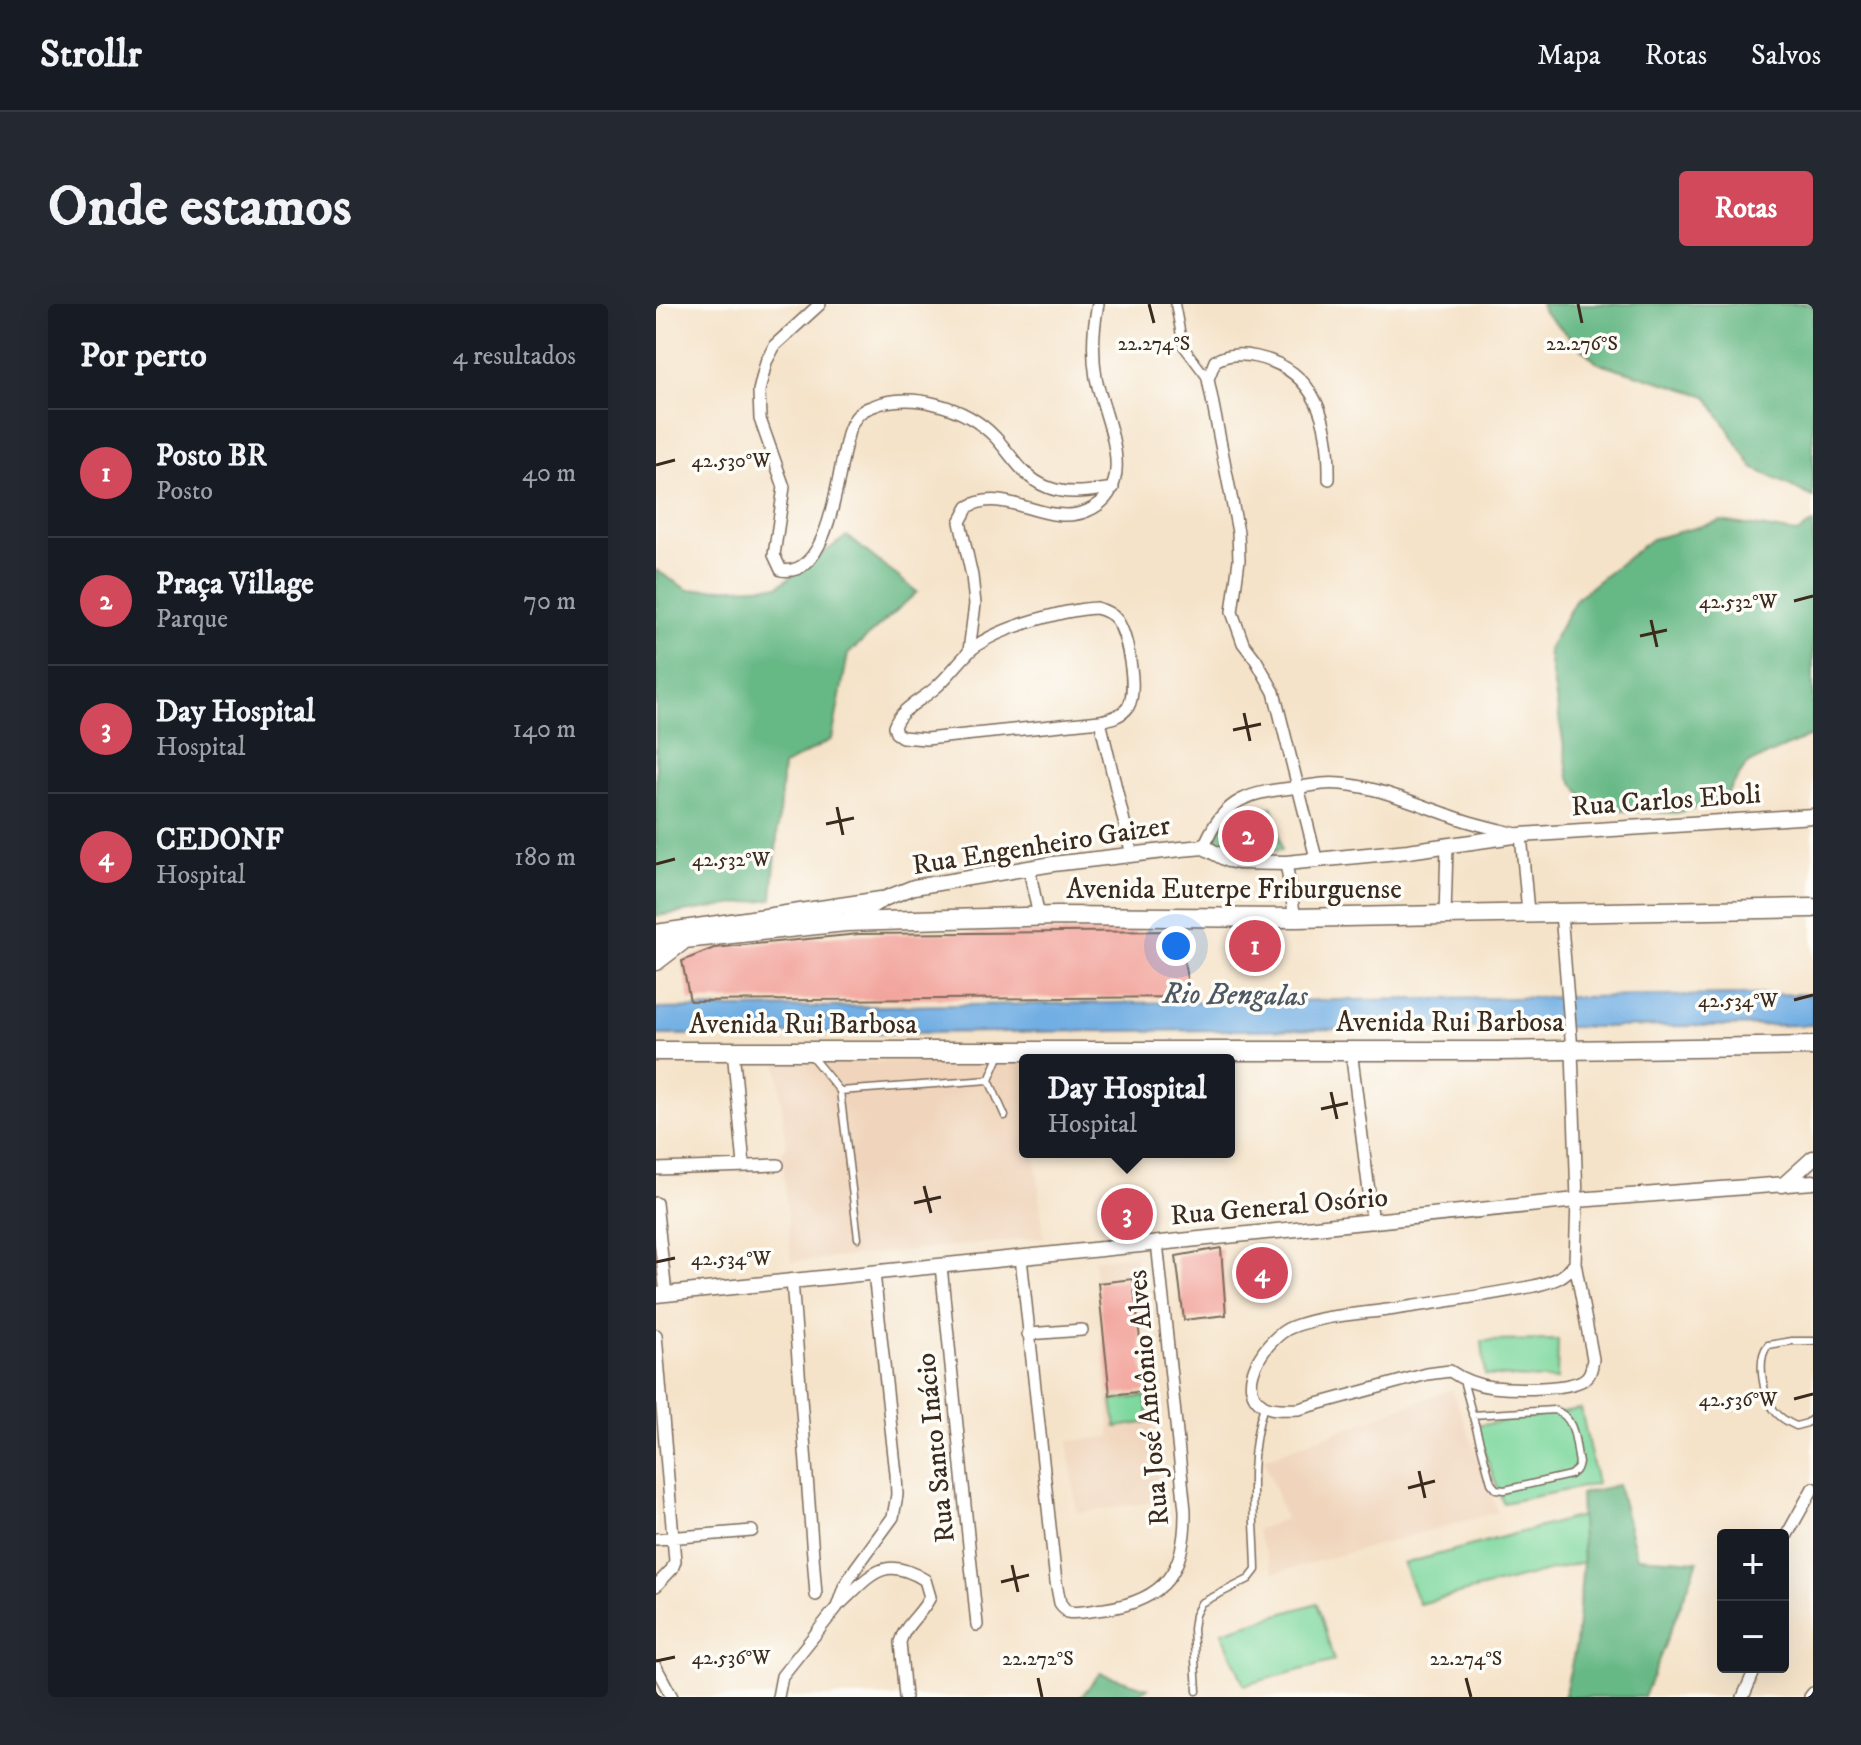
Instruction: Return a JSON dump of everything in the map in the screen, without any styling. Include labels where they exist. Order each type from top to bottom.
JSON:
[{"type":"main road","points":[[656,933],[881,900]]},
{"type":"main road","name":"Avenida Euterpe Friburguense","points":[[656,942],[846,922],[1039,917],[1445,916],[1813,908]]},
{"type":"main road","points":[[656,961],[686,938]]},
{"type":"main road","name":"Avenida Rui Barbosa","points":[[656,1051],[1572,1050],[1813,1046]]},
{"type":"street","points":[[820,304],[775,345],[766,362],[759,391],[760,419],[784,487],[774,555],[781,570],[792,571],[815,553],[832,509],[850,427],[857,415],[868,407],[898,401],[929,403],[964,414],[994,436],[1034,481],[1052,489],[1077,492],[1113,488]]},
{"type":"street","points":[[969,651],[975,604],[960,522],[968,507],[987,499],[1042,514],[1072,515],[1093,508],[1113,488],[1116,462],[1114,442],[1094,360],[1098,304]]},
{"type":"street","points":[[1175,304],[1183,346],[1208,379],[1238,532],[1239,560],[1232,612],[1243,643],[1274,692],[1316,858]]},
{"type":"street","points":[[1208,379],[1215,361],[1234,354],[1282,365],[1305,382],[1320,411],[1328,448],[1329,479]]},
{"type":"street","points":[[1086,609],[1105,610],[1119,622],[1133,688],[1129,706],[1123,712],[1100,721],[926,739],[902,737],[894,727],[901,714],[945,680],[969,651],[990,638],[1040,619],[1086,609]]},
{"type":"street","points":[[1100,721],[1132,855]]},
{"type":"street","points":[[1204,847],[1218,817],[1230,805],[1247,797],[1333,783],[1359,787],[1521,835],[1528,912]]},
{"type":"street","name":"Rua Carlos Eboli","points":[[1204,847],[1228,860],[1286,863],[1521,835],[1813,816]]},
{"type":"street","points":[[1445,916],[1447,846]]},
{"type":"street","name":"Rua Engenheiro Gaizer","points":[[846,922],[881,900],[914,887],[1029,868],[1204,847]]},
{"type":"street","points":[[1286,863],[1295,918]]},
{"type":"street","points":[[1029,868],[1039,917]]},
{"type":"street","points":[[1561,913],[1572,1050],[1577,1200],[1575,1263],[1591,1343],[1592,1369],[1587,1377],[1567,1386],[1493,1387],[1463,1380],[1450,1371],[1427,1374],[1321,1405],[1279,1410],[1264,1406],[1254,1395],[1251,1379],[1265,1348],[1288,1329],[1337,1316],[1534,1286],[1567,1274],[1575,1263]]},
{"type":"street","points":[[733,1050],[744,1165]]},
{"type":"street","points":[[1351,1050],[1373,1223]]},
{"type":"street","points":[[1782,1186],[1813,1158]]},
{"type":"street","points":[[656,1169],[778,1165]]},
{"type":"street","name":"Rua General Osório","points":[[661,1295],[1577,1200],[1813,1182]]},
{"type":"street","points":[[656,1203],[661,1295]]},
{"type":"street","name":"Rua José Antônio Alves","points":[[1028,1334],[1060,1603],[1067,1612],[1114,1608],[1153,1594],[1175,1570],[1184,1544],[1185,1510],[1157,1242]]},
{"type":"street","points":[[1021,1258],[1028,1334],[1082,1330]]},
{"type":"street","name":"Rua Santo Inácio","points":[[941,1266],[977,1625]]},
{"type":"street","points":[[837,1607],[844,1587],[893,1517],[896,1506],[896,1474],[874,1273]]},
{"type":"street","points":[[792,1280],[816,1595]]},
{"type":"street","points":[[656,1335],[674,1543],[672,1569],[656,1586]]},
{"type":"street","points":[[1789,1531],[1813,1488]]},
{"type":"street","points":[[656,1539],[674,1543],[752,1531]]},
{"type":"street","points":[[778,1697],[782,1676],[837,1607],[865,1580],[884,1568],[905,1568],[925,1580],[930,1597],[902,1634],[905,1697]]},
{"type":"street","points":[[656,1667],[672,1697]]},
{"type":"street","points":[[1743,1697],[1753,1673]]},
{"type":"lane","points":[[807,1051],[840,1091],[858,1238]]},
{"type":"lane","points":[[1002,1051],[989,1080],[1005,1116]]},
{"type":"lane","points":[[840,1091],[989,1080]]},
{"type":"lane","points":[[1813,1341],[1773,1343],[1764,1349],[1762,1366],[1769,1402],[1781,1417],[1796,1426],[1813,1418]]},
{"type":"lane","points":[[1463,1380],[1472,1415],[1491,1483],[1496,1489],[1505,1490],[1570,1475],[1577,1469],[1579,1463],[1569,1419],[1562,1413],[1554,1410],[1472,1415]]},
{"type":"lane","points":[[1197,1691],[1195,1615],[1201,1603],[1249,1579],[1256,1570],[1253,1463],[1255,1432],[1264,1406]]},
{"type":"shaded area","points":[[1019,1061],[1019,1158],[1036,1158],[1044,1237],[791,1262],[782,1150],[786,1148],[777,1062]]},
{"type":"shaded area","points":[[1135,1255],[1160,1501],[1077,1513],[1068,1441],[1111,1437],[1094,1260]]},
{"type":"shaded area","points":[[1452,1389],[1498,1512],[1274,1573],[1256,1530],[1285,1519],[1264,1459]]},
{"type":"green space","points":[[1541,304],[1813,304],[1813,497],[1753,468],[1707,396],[1596,362],[1544,312]]},
{"type":"green space","points":[[1721,521],[1797,533],[1813,523],[1813,735],[1747,764],[1722,801],[1676,813],[1592,809],[1569,777],[1548,650],[1576,599],[1652,539]]},
{"type":"green space","points":[[847,536],[917,592],[848,654],[832,739],[783,766],[772,899],[656,916],[656,570],[688,590],[778,586]]},
{"type":"green space","points":[[1273,807],[1282,850],[1235,852],[1215,845],[1222,824],[1234,813]]},
{"type":"green space","points":[[1558,1340],[1557,1380],[1485,1375],[1482,1341]]},
{"type":"green space","points":[[1145,1396],[1150,1422],[1116,1427],[1112,1401]]},
{"type":"green space","points":[[1581,1409],[1597,1484],[1503,1503],[1475,1426]]},
{"type":"green space","points":[[1618,1485],[1637,1557],[1698,1561],[1644,1697],[1564,1697],[1576,1644],[1583,1562],[1580,1494]]},
{"type":"green space","points":[[1581,1516],[1583,1562],[1419,1604],[1403,1564]]},
{"type":"green space","points":[[1317,1603],[1334,1661],[1244,1685],[1222,1632]]},
{"type":"green space","points":[[1100,1673],[1148,1688],[1134,1697],[1081,1697]]},
{"type":"water","points":[[1813,994],[1813,1025],[656,1035],[656,1009]]},
{"type":"building","points":[[1179,931],[1190,997],[690,1001],[682,961],[714,948],[859,934]]},
{"type":"building","points":[[1221,1248],[1226,1315],[1184,1320],[1176,1256]]},
{"type":"building","points":[[1254,1251],[1277,1258],[1279,1287],[1247,1291],[1244,1254]]},
{"type":"building","points":[[1133,1279],[1146,1391],[1110,1395],[1098,1283]]},
{"type":"place","name":"Praça Village","points":[[1248,836]]},
{"type":"place","name":"Posto BR","points":[[1255,946]]},
{"type":"place","name":"Day Hospital","points":[[1127,1214]]},
{"type":"place","name":"CEDONF","points":[[1262,1273]]},
{"type":"water label","name":"Rio Bengalas","points":[[1235,994]]}]
